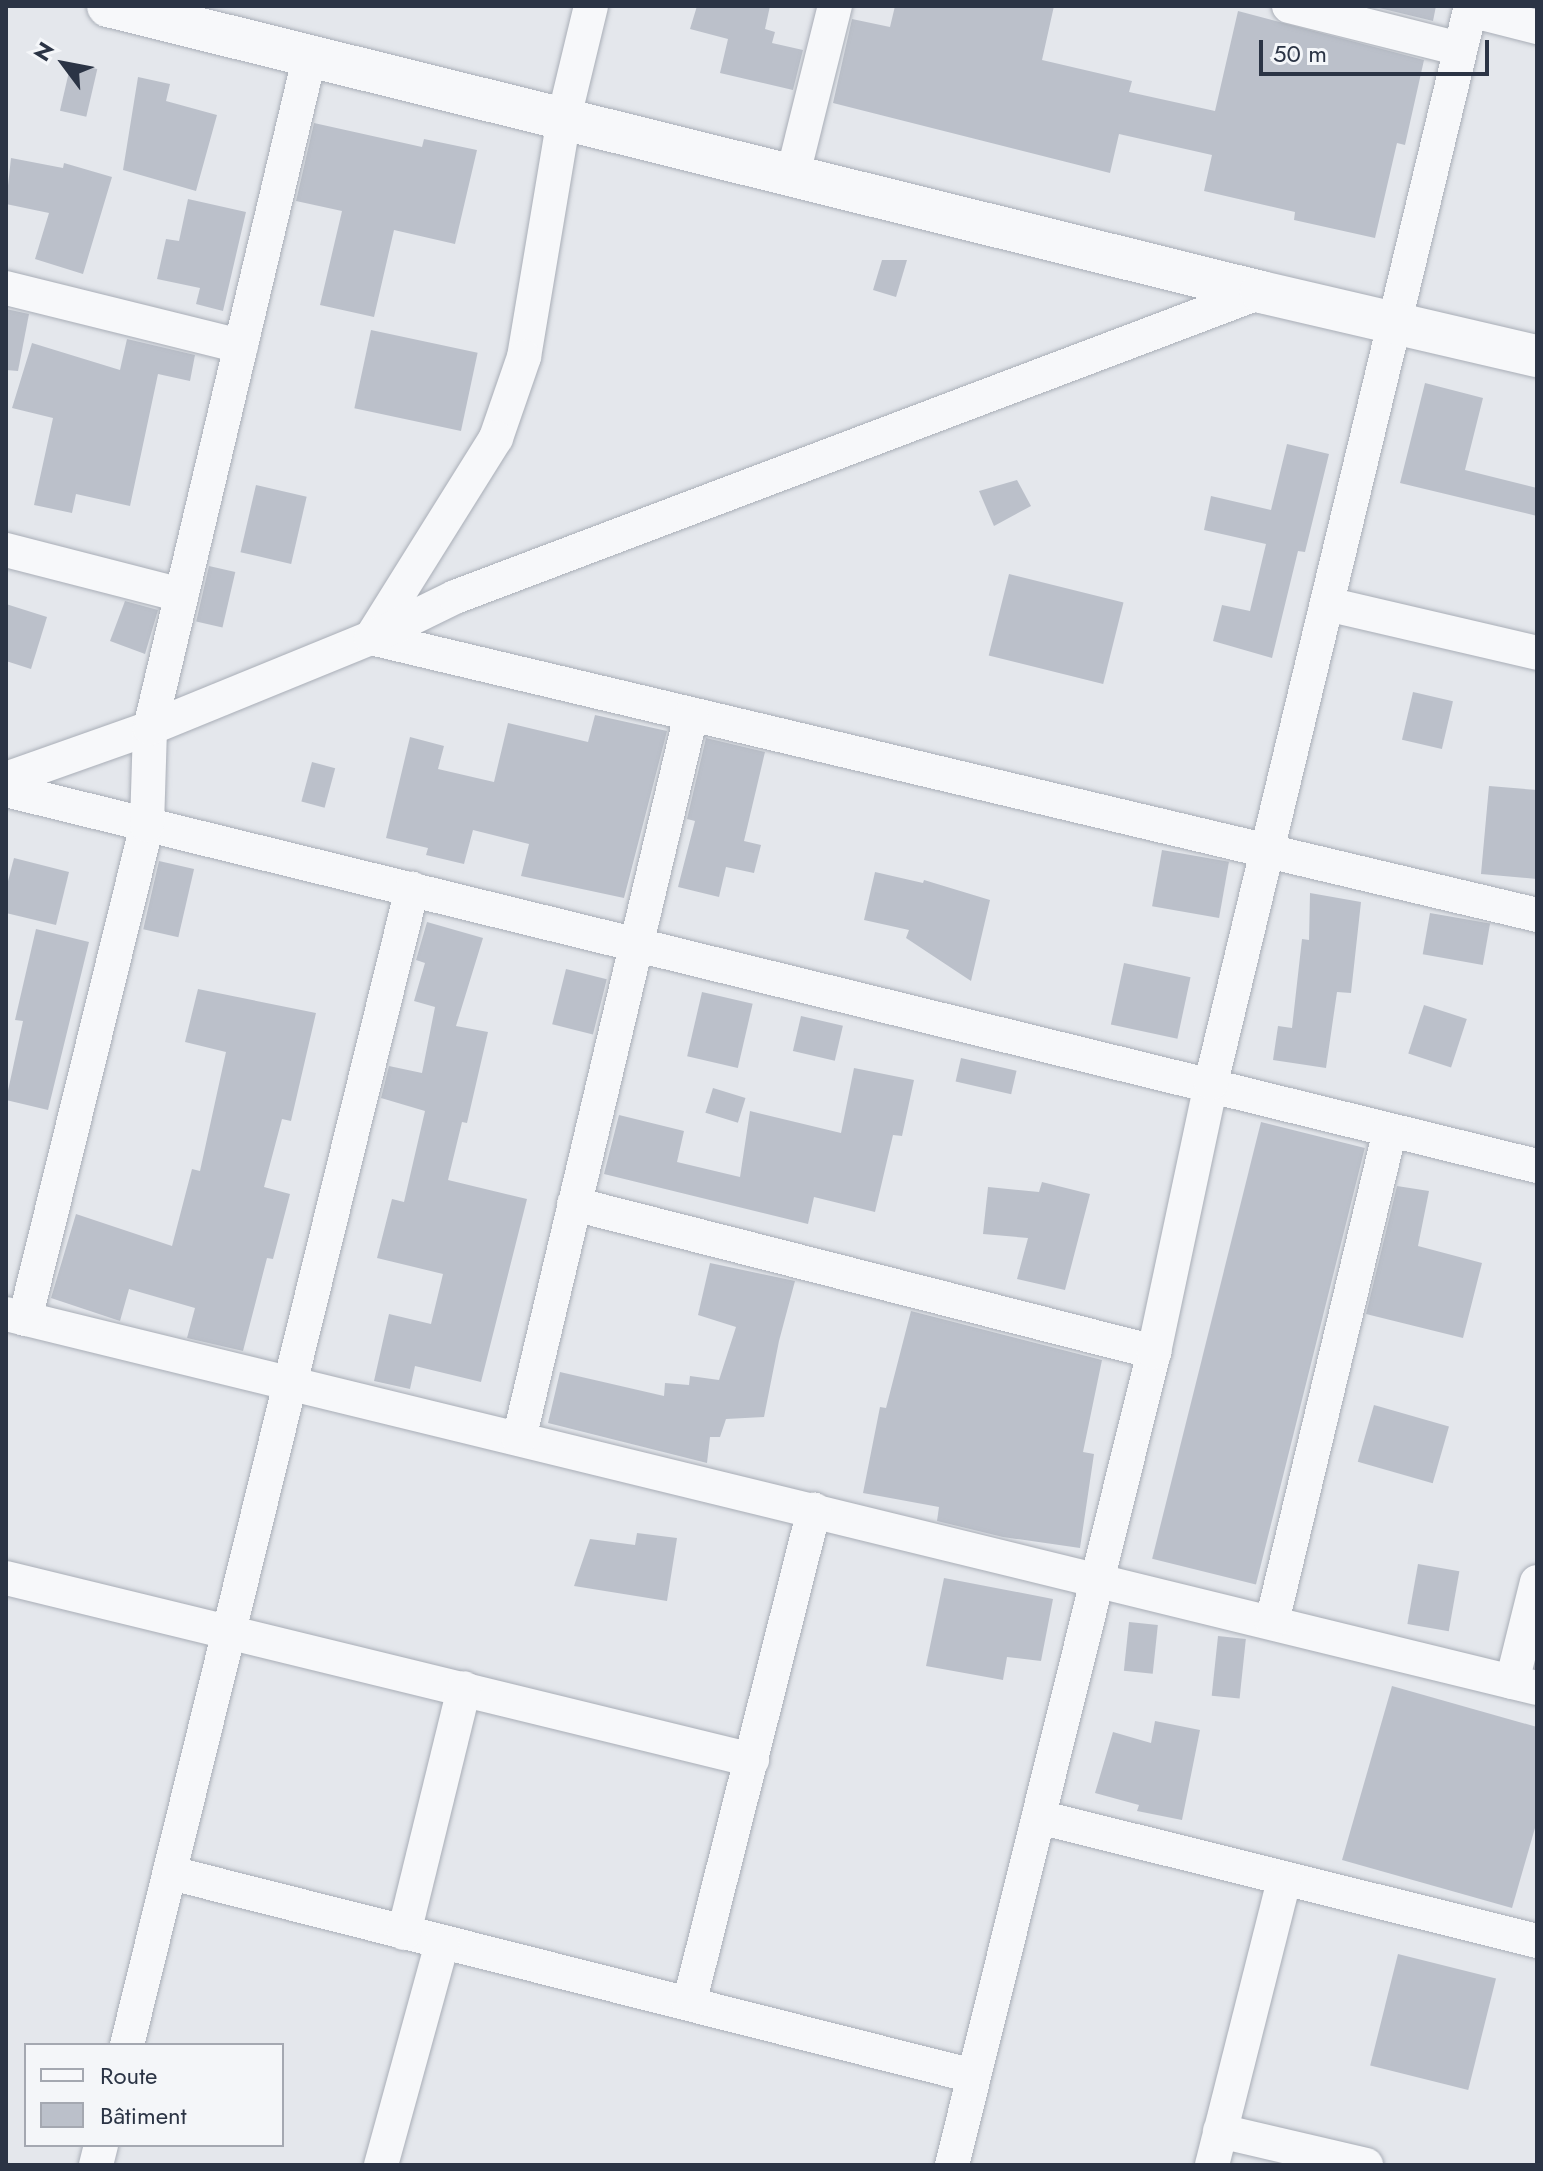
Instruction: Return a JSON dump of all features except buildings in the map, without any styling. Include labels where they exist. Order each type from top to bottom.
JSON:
[{"type":"street","points":[[108,6],[1261,292],[1537,356]]},
{"type":"street","points":[[371,638],[496,438],[524,357],[564,118],[591,6]]},
{"type":"street","points":[[793,174],[835,6]]},
{"type":"street","points":[[1289,6],[1460,49]]},
{"type":"street","points":[[952,2165],[1154,1352],[1211,1083],[1470,8],[1537,27]]},
{"type":"street","points":[[310,55],[150,728],[147,825],[15,1317],[1524,1685],[1537,1582]]},
{"type":"street","points":[[6,288],[241,346]]},
{"type":"street","points":[[6,779],[150,728],[371,638],[455,597],[1261,292]]},
{"type":"street","points":[[6,550],[181,595]]},
{"type":"street","points":[[1327,604],[1537,653]]},
{"type":"street","points":[[371,638],[1537,915]]},
{"type":"street","points":[[519,1439],[691,715]]},
{"type":"street","points":[[6,790],[1211,1083],[1537,1166]]},
{"type":"street","points":[[128,2043],[412,889]]},
{"type":"street","points":[[1272,1622],[1390,1130]]},
{"type":"street","points":[[574,1204],[1154,1352]]},
{"type":"street","points":[[689,2004],[814,1510]]},
{"type":"street","points":[[6,1578],[752,1760]]},
{"type":"street","points":[[404,1933],[464,1688]]},
{"type":"street","points":[[1039,1817],[1537,1941]]},
{"type":"street","points":[[171,1873],[973,2076]]},
{"type":"street","points":[[1212,2165],[1284,1880]]},
{"type":"street","points":[[381,2165],[442,1943]]},
{"type":"street","points":[[1220,2131],[1366,2165]]}]
